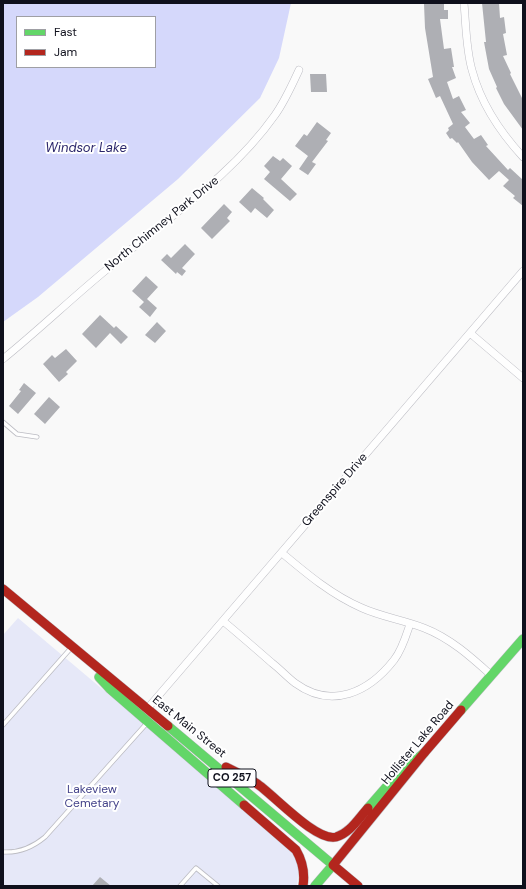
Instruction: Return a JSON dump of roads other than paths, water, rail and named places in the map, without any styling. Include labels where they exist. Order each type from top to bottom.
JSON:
[{"type":"main road","name":"East Main Street","points":[[3,589],[204,755],[358,886]]},
{"type":"main road","name":"Hollister Lake Road","points":[[315,886],[424,754],[523,639]]},
{"type":"main road","points":[[72,647],[110,690],[296,850],[304,866],[305,875],[303,886]]},
{"type":"main road","points":[[204,755],[256,783],[314,831],[323,836],[336,837],[347,832],[395,777],[424,754]]},
{"type":"street","points":[[464,3],[472,70],[488,111],[503,134],[523,157]]},
{"type":"street","name":"North Chimney Park Drive","points":[[3,359],[112,265],[207,188],[236,162],[276,115],[288,95],[299,70]]},
{"type":"street","name":"Greenspire Drive","points":[[151,712],[223,621],[523,271]]},
{"type":"street","points":[[470,334],[523,378]]},
{"type":"street","points":[[282,553],[316,582],[331,592],[363,608],[425,629],[443,638],[472,658],[491,675]]},
{"type":"street","points":[[223,621],[296,683],[312,692],[324,696],[344,695],[357,692],[372,682],[394,660],[402,645],[410,624]]},
{"type":"lane","points":[[3,422],[17,434],[38,437]]},
{"type":"lane","points":[[3,725],[72,647]]},
{"type":"lane","points":[[3,852],[17,851],[27,848],[36,844],[45,837],[148,722],[151,712]]},
{"type":"lane","points":[[180,886],[196,868],[218,886]]},
{"type":"water","name":"Windsor Lake","points":[[3,3],[291,3],[279,58],[260,98],[178,179],[38,297],[3,322]]},
{"type":"park label","name":"Lakeview Cemetary","points":[[92,797]]}]
